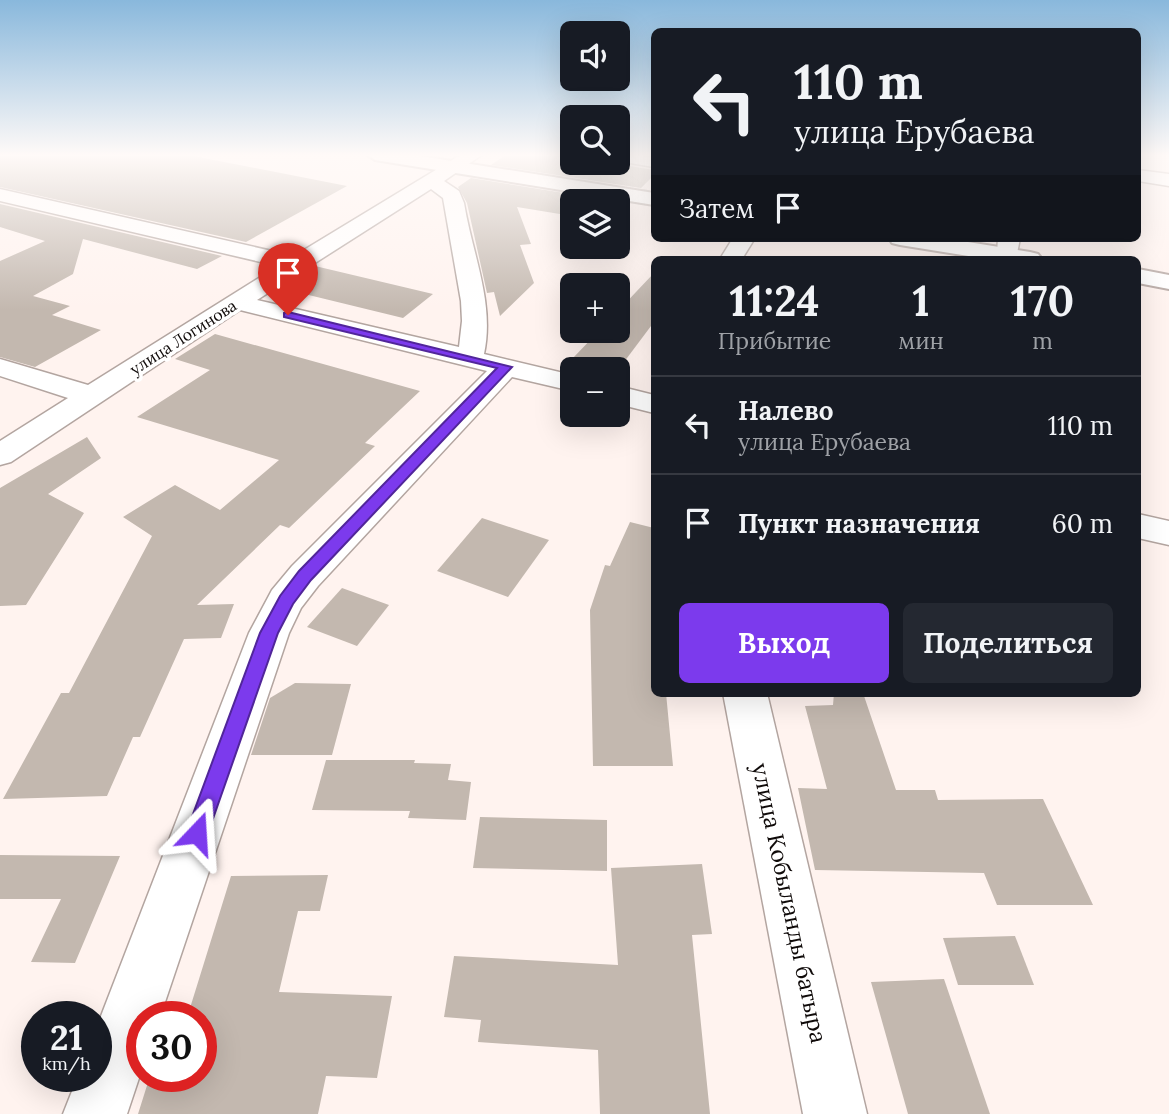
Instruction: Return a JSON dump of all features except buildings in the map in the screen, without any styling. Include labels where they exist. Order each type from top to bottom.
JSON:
[{"type":"main road","points":[[936,242],[1016,251]]},
{"type":"main road","points":[[1141,277],[1169,282]]},
{"type":"street","points":[[47,206],[298,264]]},
{"type":"street","name":"улица Логинова","points":[[0,456],[389,206]]},
{"type":"street","points":[[455,206],[473,304],[475,342],[487,363]]},
{"type":"street","points":[[236,302],[560,380]]},
{"type":"street","points":[[95,1114],[269,633],[286,600],[487,363]]},
{"type":"street","points":[[0,367],[93,396]]},
{"type":"street","points":[[1141,527],[1169,533]]},
{"type":"street","name":"улица Кобыланды батыра","points":[[746,697],[835,1114]]},
{"type":"route","points":[[197,833],[269,633],[286,600],[305,576],[506,367],[288,315]]}]
